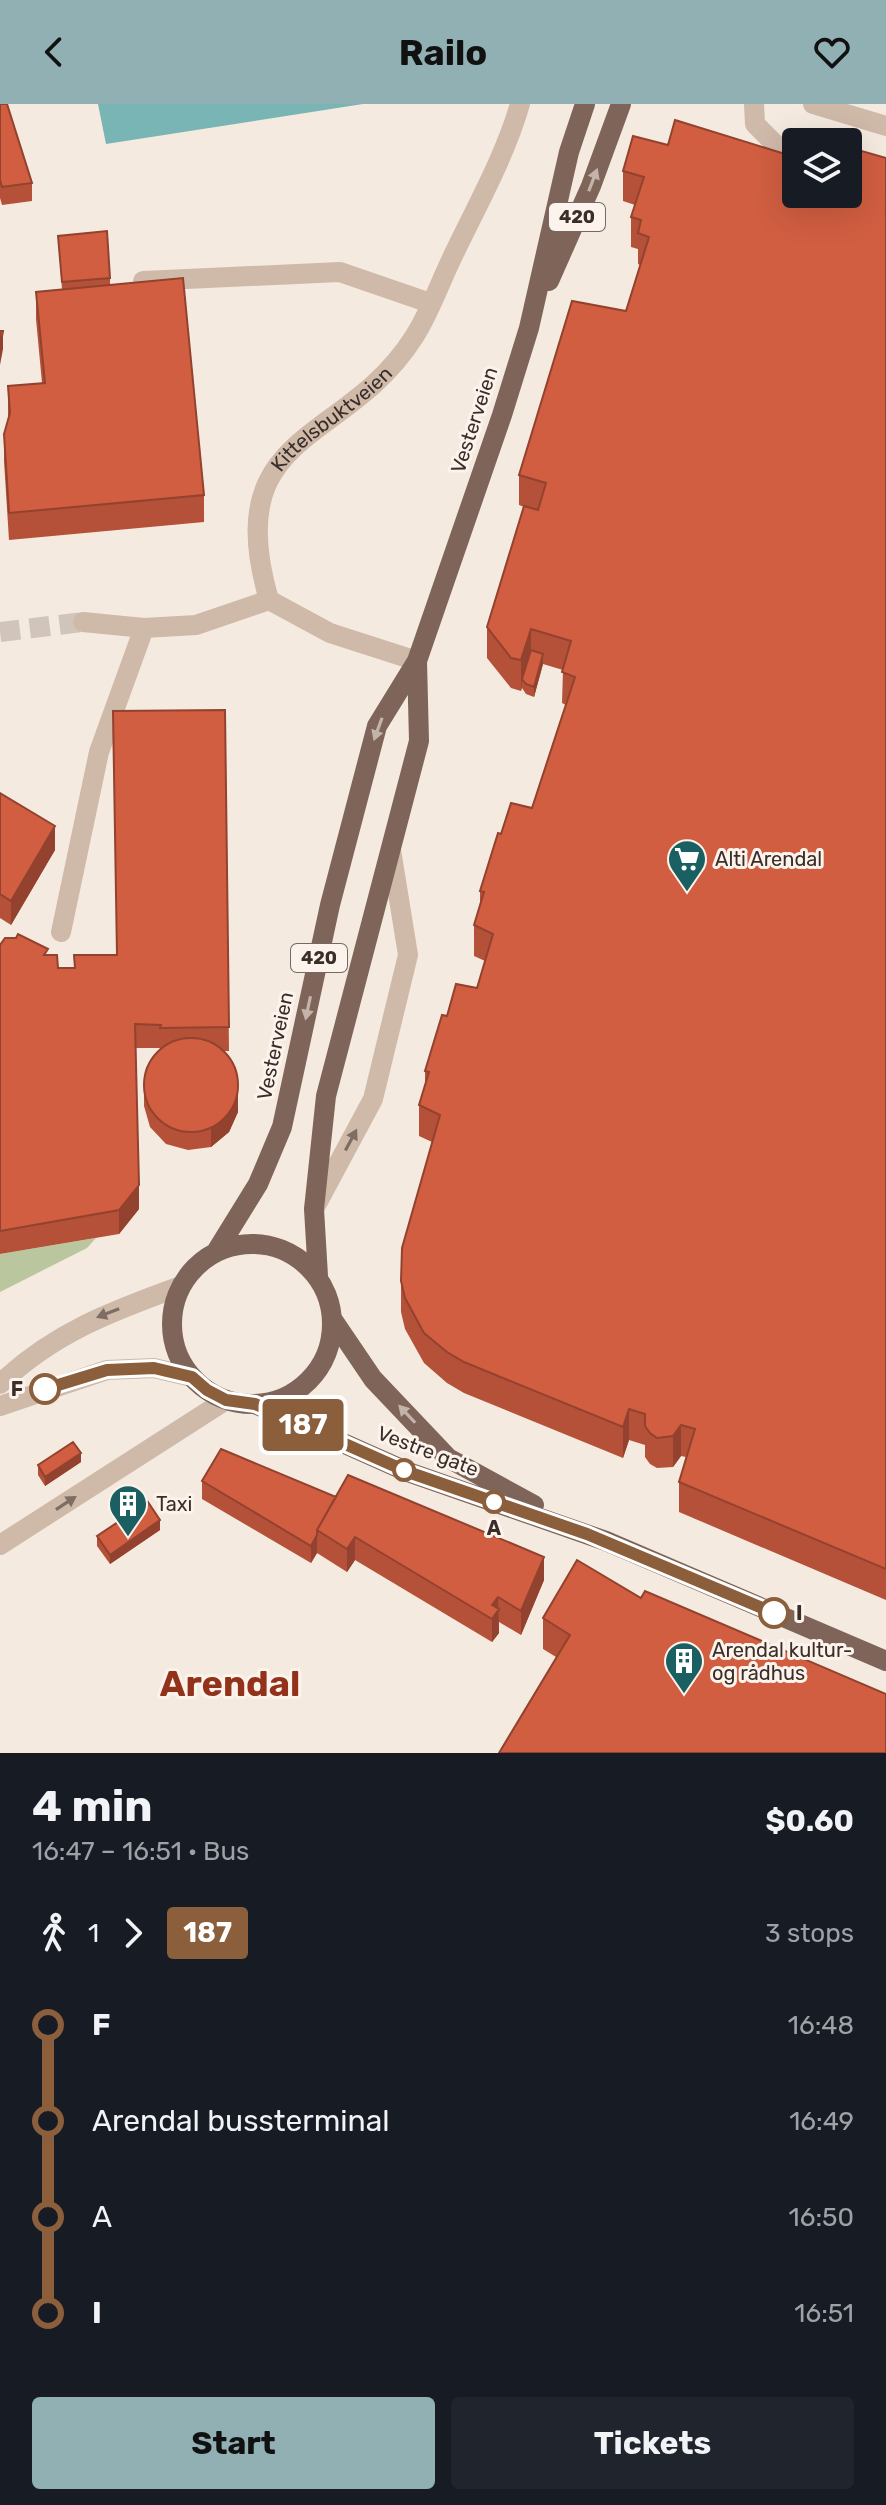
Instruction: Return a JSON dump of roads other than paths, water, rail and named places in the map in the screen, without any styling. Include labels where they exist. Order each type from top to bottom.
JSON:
[{"type":"main road","name":"Vesterveien","points":[[216,1252],[258,1184],[282,1127],[330,905],[377,726],[417,661],[502,415],[529,328],[569,152],[585,104]]},
{"type":"main road","name":"Vesterveien","points":[[529,328],[591,186],[621,104]]},
{"type":"main road","name":"Vesterveien","points":[[318,1276],[314,1209],[326,1096],[419,741],[417,661]]},
{"type":"main road","name":"420","points":[[260,1243],[282,1249],[302,1260],[318,1276],[328,1297],[333,1320],[330,1345],[320,1369],[302,1387],[280,1399],[255,1404],[226,1400],[192,1377],[178,1356],[172,1333],[181,1286],[196,1266],[216,1252],[237,1244],[260,1243]]},
{"type":"main road","name":"Vestre gate","points":[[333,1320],[373,1379],[448,1458],[587,1534]]},
{"type":"main road","name":"Vestre gate","points":[[255,1404],[408,1472],[587,1534],[886,1661]]},
{"type":"street","name":"Kittelsbuktveien","points":[[269,600],[258,563],[256,527],[268,478],[287,452],[380,382],[415,337],[504,150],[520,104]]},
{"type":"street","points":[[754,104],[755,124],[782,150]]},
{"type":"street","points":[[813,104],[886,126]]},
{"type":"street","points":[[143,281],[340,272],[430,303]]},
{"type":"street","points":[[83,622],[144,628],[196,625],[269,600],[330,633],[417,661]]},
{"type":"street","points":[[61,932],[99,752],[144,628]]},
{"type":"street","points":[[314,1209],[373,1099],[408,955],[391,850]]},
{"type":"street","points":[[0,1384],[25,1360],[92,1320],[181,1286]]},
{"type":"street","points":[[0,1406],[107,1370],[154,1368],[192,1377]]},
{"type":"street","points":[[0,1545],[226,1400]]},
{"type":"water","points":[[98,104],[363,104],[106,144]]},
{"type":"tunnel","points":[[0,632],[83,622]]},
{"type":"place","name":"Alti Arendal","points":[[687,893]]},
{"type":"place","name":"F","points":[[45,1389]]},
{"type":"place","name":"A","points":[[494,1502]]},
{"type":"place","name":"Taxi","points":[[128,1538]]},
{"type":"place","name":"I","points":[[774,1613]]},
{"type":"place","name":"Arendal kultur- og rådhus","points":[[684,1695]]},
{"type":"district","name":"Arendal","points":[[230,1683]]}]
